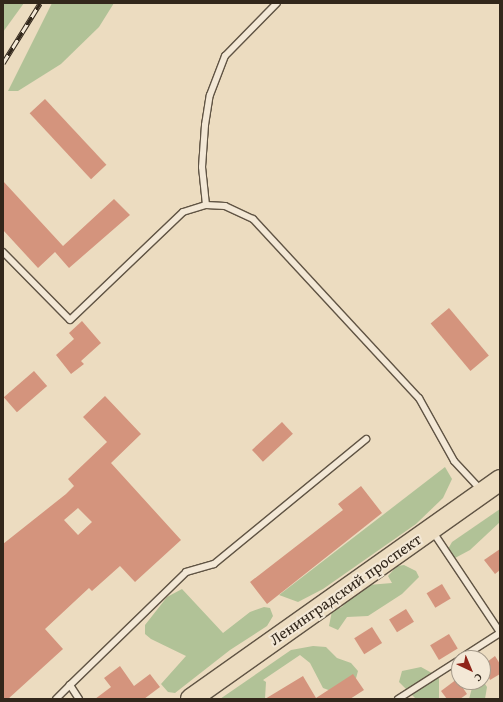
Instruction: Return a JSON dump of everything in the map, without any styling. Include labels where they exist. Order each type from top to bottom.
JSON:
[{"type":"main road","name":"Ленинградский проспект","points":[[191,699],[500,480]]},
{"type":"lane","points":[[206,205],[202,167],[204,125],[210,94],[225,56],[277,3]]},
{"type":"lane","points":[[3,252],[70,320],[183,212],[206,205],[225,206],[253,220],[419,398],[454,461],[483,493]]},
{"type":"lane","points":[[56,699],[186,572],[214,564],[366,439]]},
{"type":"lane","points":[[431,529],[500,633],[474,650]]},
{"type":"lane","points":[[398,699],[451,665]]},
{"type":"lane","points":[[70,685],[79,699]]},
{"type":"green space","points":[[3,3],[24,3],[3,32]]},
{"type":"green space","points":[[52,3],[114,3],[99,27],[61,64],[18,91],[8,91]]},
{"type":"green space","points":[[445,467],[452,479],[443,498],[416,524],[323,589],[298,602],[279,595]]},
{"type":"green space","points":[[500,509],[500,522],[470,550],[455,558],[451,556],[448,549],[452,542]]},
{"type":"green space","points":[[404,565],[416,571],[419,577],[402,594],[368,616],[347,617],[338,630],[329,626],[332,611],[342,607],[350,597],[368,585],[392,583],[388,576],[397,566]]},
{"type":"green space","points":[[182,589],[223,633],[250,612],[264,607],[270,608],[273,616],[267,626],[230,650],[175,693],[168,692],[161,684],[186,656],[151,639],[145,634],[145,625],[167,597]]},
{"type":"green space","points":[[313,646],[326,647],[337,658],[351,663],[358,671],[355,682],[334,692],[323,688],[310,663],[300,655],[263,680],[266,682],[265,699],[220,699],[291,650]]},
{"type":"green space","points":[[421,667],[439,677],[439,699],[416,699],[399,682],[402,671]]},
{"type":"green space","points":[[471,690],[486,690],[485,699],[469,699]]},
{"type":"building","points":[[45,99],[106,165],[91,179],[30,113]]},
{"type":"building","points":[[3,181],[63,246],[114,199],[130,215],[69,268],[55,252],[38,268],[3,230]]},
{"type":"building","points":[[449,308],[489,355],[470,371],[431,323]]},
{"type":"building","points":[[82,321],[101,343],[81,361],[84,364],[71,374],[56,355],[74,339],[69,333]]},
{"type":"building","points":[[34,371],[47,386],[17,412],[4,397]]},
{"type":"building","points":[[105,396],[141,434],[111,463],[181,540],[135,582],[120,566],[92,591],[89,588],[45,629],[63,649],[8,699],[3,699],[3,544],[66,494],[74,486],[68,479],[107,442],[83,417]],"holes":[[[78,508],[92,522],[78,535],[64,520]]]},
{"type":"building","points":[[282,422],[293,434],[263,462],[252,450]]},
{"type":"building","points":[[361,486],[382,513],[267,604],[250,582],[343,510],[338,504]]},
{"type":"building","points":[[500,549],[500,570],[495,574],[484,560]]},
{"type":"building","points":[[442,584],[451,599],[435,608],[427,593]]},
{"type":"building","points":[[406,609],[414,622],[397,632],[389,620]]},
{"type":"building","points":[[372,627],[382,643],[364,654],[354,638]]},
{"type":"building","points":[[449,634],[458,649],[451,650],[451,653],[439,660],[430,645]]},
{"type":"building","points":[[495,656],[500,664],[500,674],[491,679],[491,659]]},
{"type":"building","points":[[120,666],[134,686],[150,674],[160,687],[144,699],[95,699],[111,687],[104,678]]},
{"type":"building","points":[[353,674],[364,690],[350,699],[265,699],[303,676],[316,698]]},
{"type":"building","points":[[451,684],[451,690],[464,690],[467,694],[460,699],[447,699],[441,691]]},
{"type":"railway","points":[[3,63],[40,3]]}]
